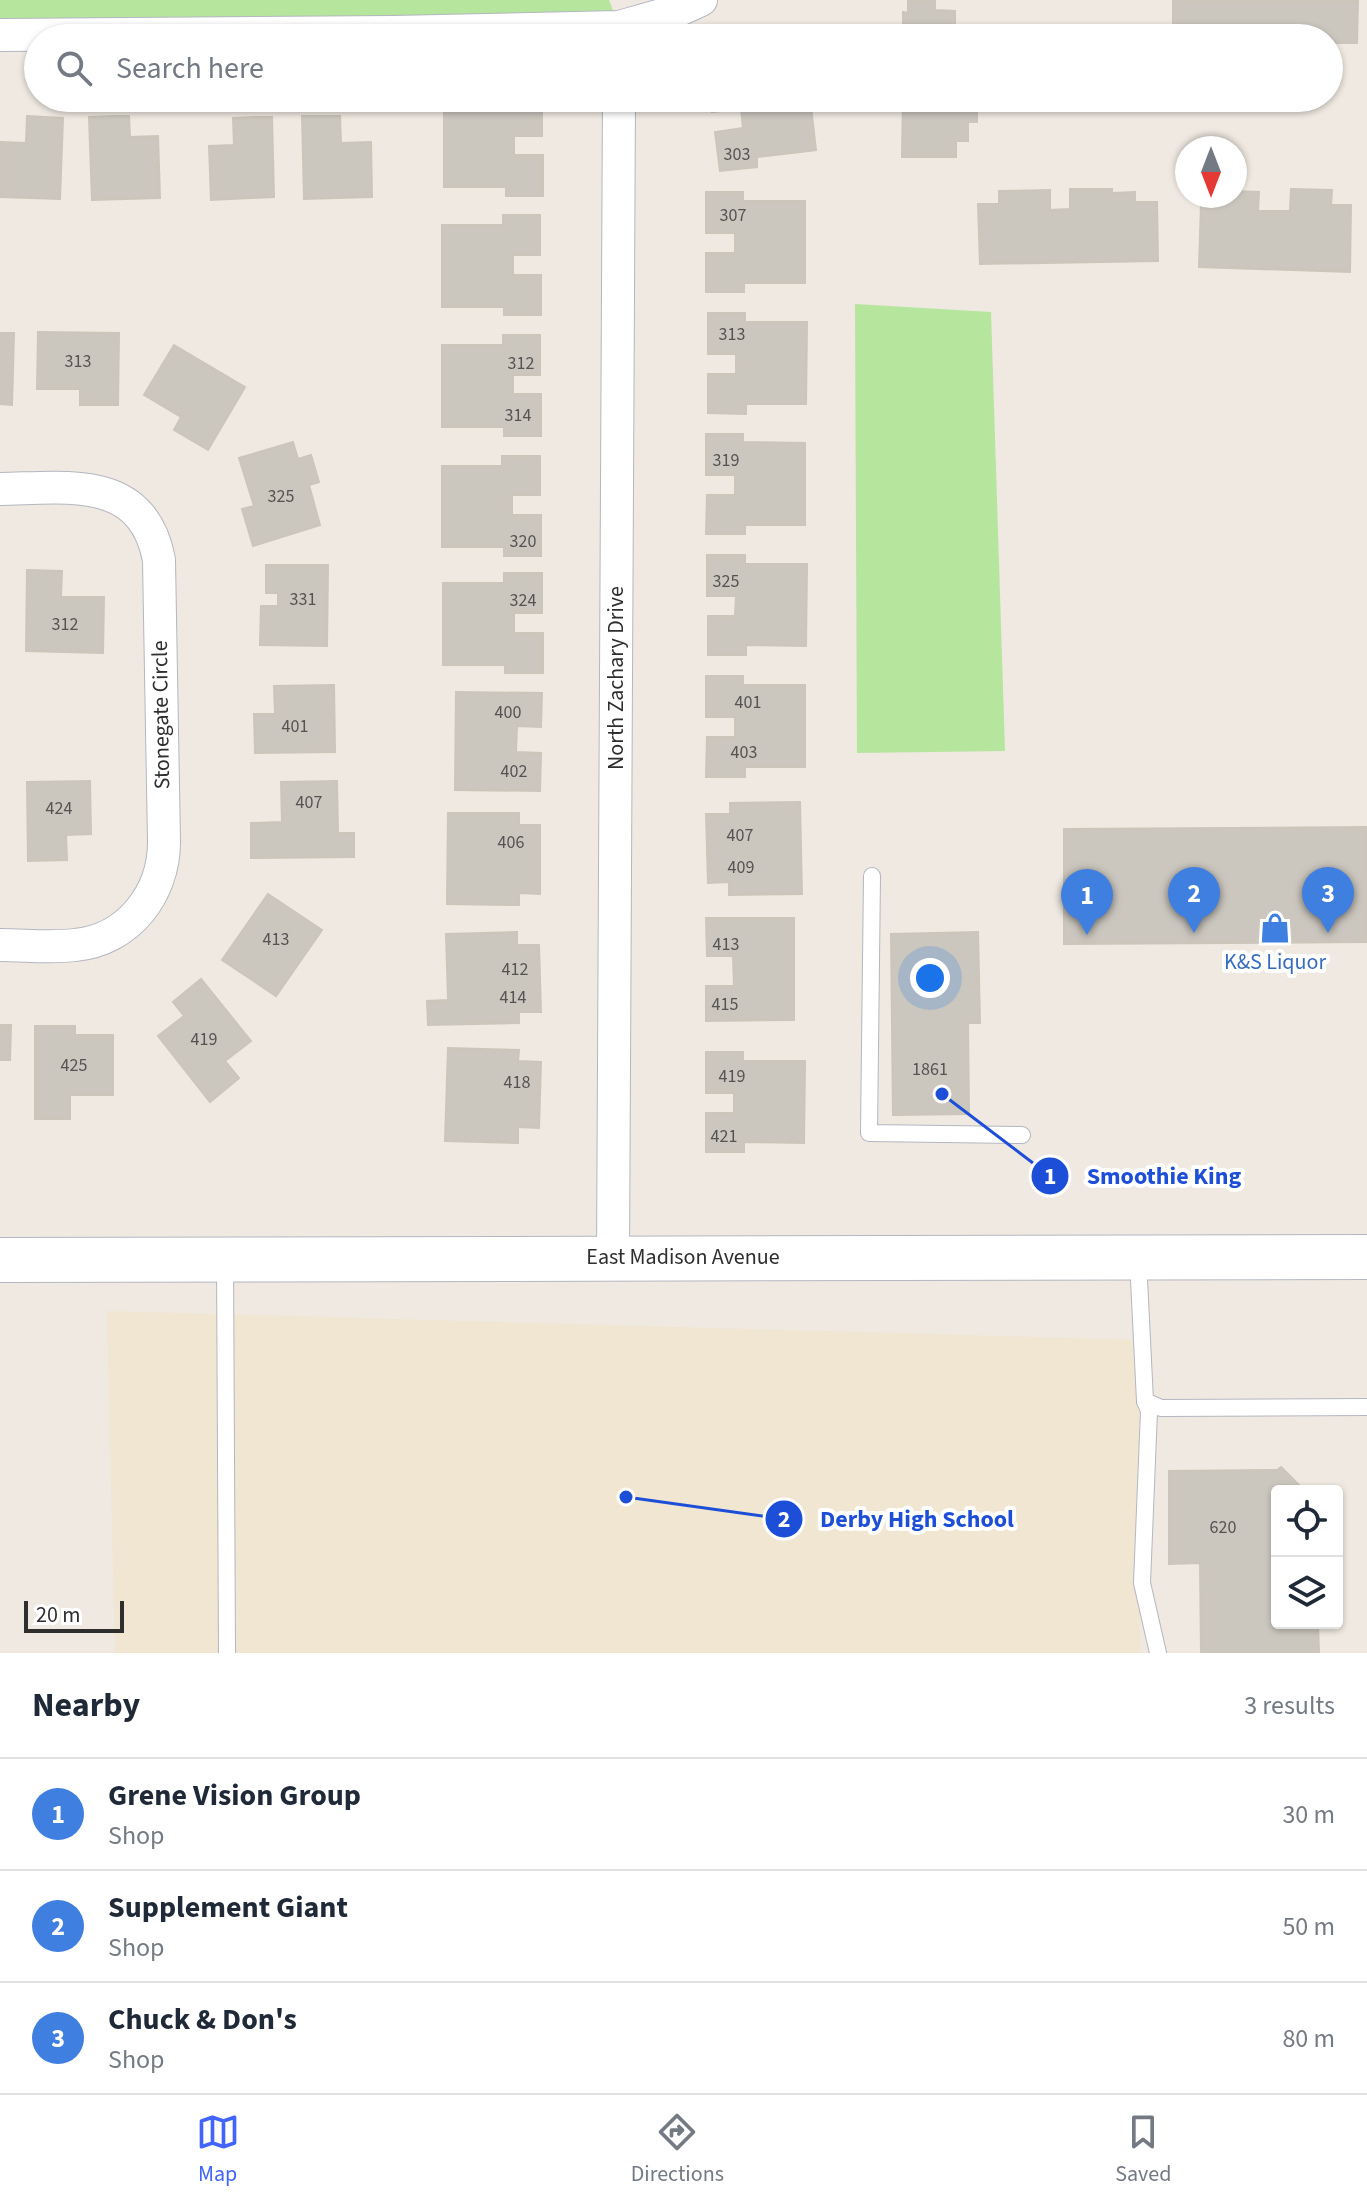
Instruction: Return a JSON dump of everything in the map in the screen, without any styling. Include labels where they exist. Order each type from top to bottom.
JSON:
[{"type":"street","points":[[574,24],[619,22],[679,10],[701,0]]},
{"type":"street","points":[[0,35],[24,35]]},
{"type":"street","name":"North Zachary Drive","points":[[613,1257],[619,112]]},
{"type":"street","name":"Stonegate Circle","points":[[0,489],[99,490],[133,508],[151,532],[159,560],[164,842],[162,868],[150,897],[141,911],[117,932],[103,939],[76,945],[0,945]]},
{"type":"street","name":"East Madison Avenue","points":[[0,1260],[1367,1257]]},
{"type":"lane","points":[[872,876],[869,1133],[1022,1135]]},
{"type":"lane","points":[[1138,1257],[1145,1401],[1149,1411],[1142,1583],[1158,1653]]},
{"type":"lane","points":[[225,1259],[227,1653]]},
{"type":"lane","points":[[1145,1401],[1161,1408],[1367,1407]]},
{"type":"shaded area","points":[[107,1311],[1141,1340],[1140,1653],[115,1653]]},
{"type":"green space","points":[[0,0],[609,0],[618,24],[24,24],[24,35],[0,35]]},
{"type":"green space","points":[[855,304],[991,312],[1005,751],[857,753]]},
{"type":"building","points":[[908,0],[935,0],[935,10],[955,11],[955,24],[903,24],[903,12],[908,13]]},
{"type":"building","points":[[1173,0],[1358,0],[1357,43],[1343,43],[1343,24],[1173,24]]},
{"type":"building","points":[[444,112],[542,112],[542,136],[514,136],[514,155],[543,155],[543,196],[506,196],[506,187],[444,187]]},
{"type":"building","points":[[741,112],[812,112],[816,150],[757,157],[757,167],[720,171],[715,132],[743,128]]},
{"type":"building","points":[[903,112],[977,112],[977,122],[968,122],[968,141],[956,141],[956,157],[902,157]]},
{"type":"building","points":[[27,116],[63,118],[60,199],[0,197],[0,142],[26,143]]},
{"type":"building","points":[[129,116],[130,137],[158,136],[160,198],[92,200],[89,117]]},
{"type":"building","points":[[302,116],[340,116],[341,143],[371,142],[372,197],[304,199]]},
{"type":"building","points":[[272,117],[274,197],[211,200],[209,146],[234,145],[233,118]]},
{"type":"building","points":[[1070,189],[1135,192],[1135,202],[1157,202],[1158,261],[980,264],[978,204],[999,204],[999,191],[1050,190],[1050,210],[1070,209]]},
{"type":"building","points":[[1291,189],[1332,190],[1331,205],[1351,205],[1350,272],[1199,267],[1201,208],[1247,208],[1247,192],[1259,192],[1258,211],[1290,211]]},
{"type":"building","points":[[706,192],[743,192],[743,201],[805,201],[805,283],[744,283],[744,292],[706,292],[706,253],[735,253],[735,233],[706,233]]},
{"type":"building","points":[[503,215],[540,215],[540,255],[513,255],[513,275],[541,275],[541,315],[504,315],[504,307],[442,307],[442,225],[503,225]]},
{"type":"building","points":[[708,313],[745,313],[745,322],[807,322],[806,404],[746,404],[746,414],[708,413],[708,374],[736,374],[736,354],[708,354]]},
{"type":"building","points":[[38,332],[119,333],[118,405],[80,405],[80,389],[37,389]]},
{"type":"building","points":[[0,333],[14,333],[12,405],[0,404]]},
{"type":"building","points":[[503,335],[540,335],[540,375],[513,375],[513,394],[541,394],[541,436],[504,436],[504,427],[442,427],[442,345],[503,345]]},
{"type":"building","points":[[174,345],[245,387],[208,450],[174,430],[181,417],[144,395]]},
{"type":"building","points":[[706,434],[743,434],[743,442],[805,443],[805,525],[745,525],[745,534],[706,534],[707,495],[735,495],[735,475],[706,475]]},
{"type":"building","points":[[293,442],[298,459],[311,455],[319,482],[309,485],[320,525],[253,546],[242,509],[254,506],[239,458]]},
{"type":"building","points":[[502,456],[540,456],[540,495],[512,495],[512,515],[541,515],[541,556],[504,556],[504,547],[442,547],[442,466],[502,466]]},
{"type":"building","points":[[707,555],[745,555],[745,564],[807,564],[806,646],[746,645],[746,655],[708,655],[708,616],[735,616],[736,596],[707,596]]},
{"type":"building","points":[[266,565],[328,565],[327,646],[260,645],[261,606],[278,606],[278,593],[266,593]]},
{"type":"building","points":[[27,570],[62,571],[61,597],[104,597],[103,653],[26,651]]},
{"type":"building","points":[[504,573],[542,573],[542,613],[514,613],[514,633],[543,633],[543,673],[505,673],[505,665],[443,665],[443,583],[504,583]]},
{"type":"building","points":[[706,676],[743,676],[743,685],[805,685],[805,767],[745,767],[745,777],[706,777],[707,737],[735,737],[735,717],[706,717]]},
{"type":"building","points":[[334,685],[335,752],[255,753],[254,714],[275,714],[274,686]]},
{"type":"building","points":[[456,692],[542,693],[541,727],[517,726],[516,752],[541,753],[540,791],[455,790]]},
{"type":"building","points":[[90,781],[91,834],[66,835],[67,860],[28,861],[27,782]]},
{"type":"building","points":[[337,781],[338,833],[354,833],[354,857],[251,858],[251,823],[282,822],[281,782]]},
{"type":"building","points":[[800,802],[802,894],[729,895],[729,882],[708,883],[706,814],[730,814],[730,803]]},
{"type":"building","points":[[448,813],[519,813],[519,825],[540,825],[540,894],[519,893],[519,905],[447,904]]},
{"type":"building","points":[[1367,827],[1367,942],[1064,944],[1064,829]]},
{"type":"building","points":[[268,894],[322,930],[276,996],[222,960]]},
{"type":"building","points":[[706,918],[794,918],[794,1020],[706,1021],[706,986],[734,986],[733,956],[707,956]]},
{"type":"building","points":[[517,932],[517,945],[539,945],[541,1012],[519,1012],[519,1023],[428,1025],[427,1001],[448,1000],[446,934]]},
{"type":"building","points":[[978,932],[980,1023],[968,1023],[969,1114],[893,1115],[891,934]]},
{"type":"building","points":[[201,979],[251,1041],[225,1061],[239,1078],[210,1102],[158,1036],[184,1016],[173,1002]]},
{"type":"building","points":[[0,1025],[11,1025],[10,1060],[0,1060]]},
{"type":"building","points":[[35,1026],[75,1026],[75,1035],[113,1035],[113,1095],[70,1095],[70,1119],[35,1119]]},
{"type":"building","points":[[448,1048],[519,1050],[518,1061],[541,1062],[539,1128],[518,1127],[518,1143],[445,1141]]},
{"type":"building","points":[[706,1052],[743,1052],[743,1061],[805,1061],[804,1143],[744,1142],[744,1152],[706,1152],[706,1113],[734,1113],[734,1093],[706,1093]]},
{"type":"building","points":[[1281,1467],[1299,1485],[1271,1485],[1271,1629],[1318,1629],[1319,1653],[1201,1653],[1200,1563],[1169,1564],[1169,1471],[1277,1470]]},
{"type":"place","name":"K&S Liquor","points":[[1275,928]]},
{"type":"place","name":"Supplement Giant","points":[[1194,933]]},
{"type":"place","name":"Chuck & Don's","points":[[1328,933]]},
{"type":"place","name":"Grene Vision Group","points":[[1087,935]]},
{"type":"place","name":"Smoothie King","points":[[942,1094]]},
{"type":"place","name":"Derby High School","points":[[626,1497]]}]
